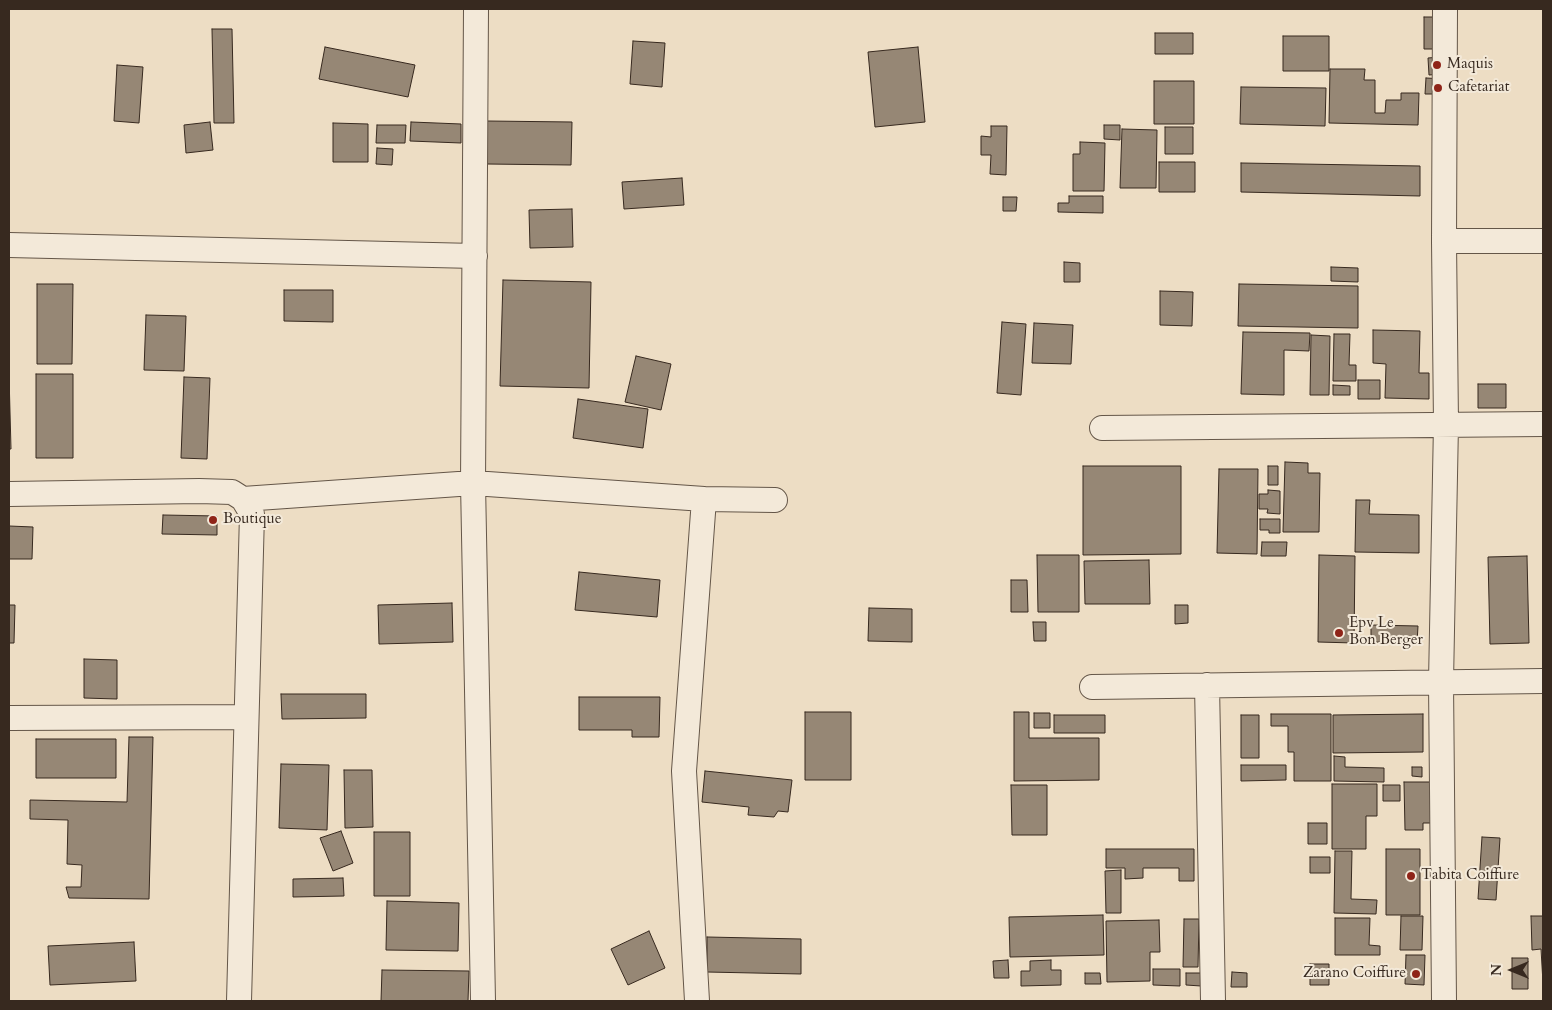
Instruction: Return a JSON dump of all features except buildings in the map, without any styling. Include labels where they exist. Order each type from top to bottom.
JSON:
[{"type":"street","points":[[476,9],[473,484],[483,1001]]},
{"type":"street","points":[[1444,1001],[1441,682],[1446,424],[1444,241],[1445,9]]},
{"type":"street","points":[[1444,241],[1543,241]]},
{"type":"street","points":[[9,245],[474,256]]},
{"type":"street","points":[[1102,428],[1543,424]]},
{"type":"street","points":[[244,499],[473,484],[704,499],[775,500]]},
{"type":"street","points":[[9,494],[199,490],[232,492],[244,499],[252,514],[239,1001]]},
{"type":"street","points":[[697,1001],[684,771],[704,499]]},
{"type":"street","points":[[1092,687],[1543,681]]},
{"type":"street","points":[[1207,685],[1213,1001]]},
{"type":"street","points":[[9,718],[246,717]]},
{"type":"place","name":"Maquis","points":[[1437,65]]},
{"type":"place","name":"Cafetariat","points":[[1438,88]]},
{"type":"place","name":"Boutique","points":[[213,520]]},
{"type":"place","name":"Epv Le Bon Berger","points":[[1339,633]]},
{"type":"place","name":"Tabita Coiffure","points":[[1411,876]]},
{"type":"place","name":"Zarano Coiffure","points":[[1416,974]]}]
